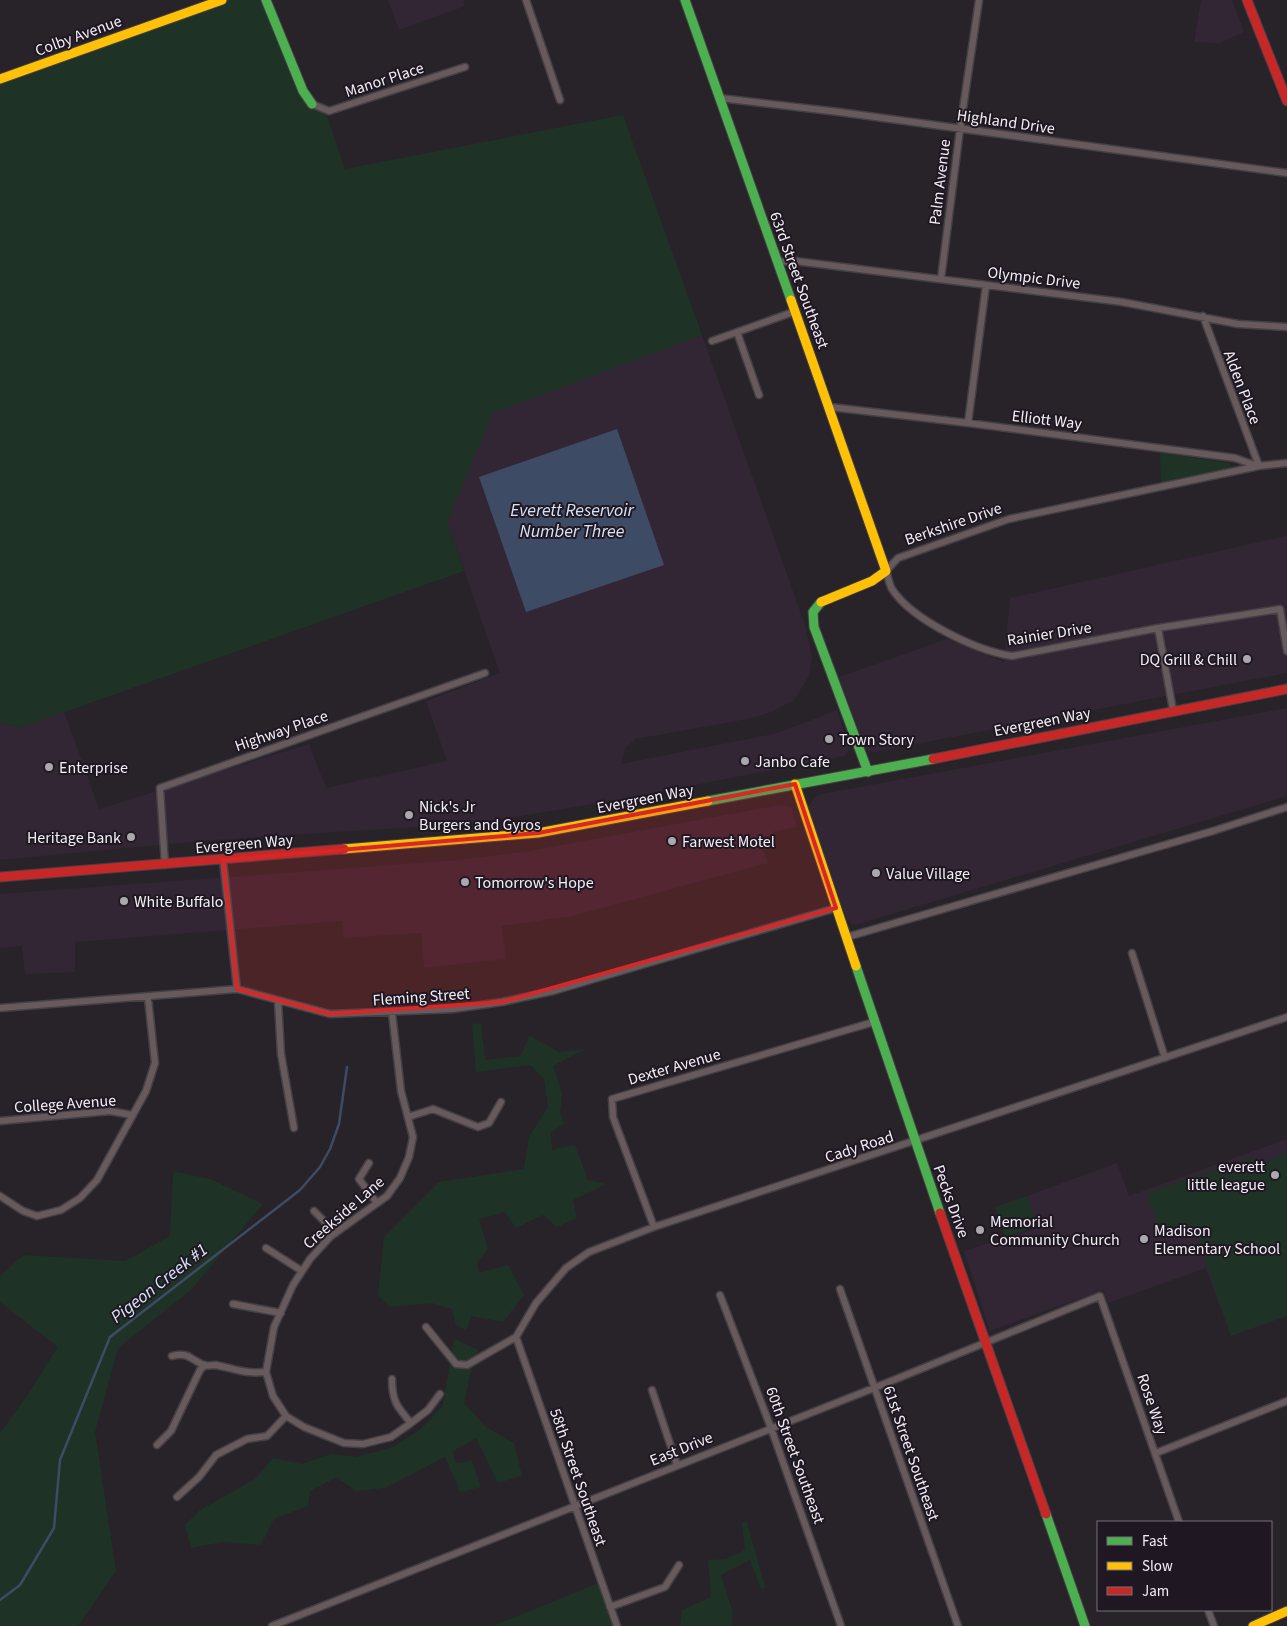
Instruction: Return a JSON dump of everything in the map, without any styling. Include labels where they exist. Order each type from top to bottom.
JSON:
[{"type":"street","name":"Colby Avenue","points":[[0,79],[222,0]]},
{"type":"street","points":[[266,0],[302,91],[312,104]]},
{"type":"street","points":[[526,0],[560,100]]},
{"type":"street","name":"63rd Street Southeast","points":[[685,0],[830,407],[886,571]]},
{"type":"street","name":"Palm Avenue","points":[[941,279],[979,0]]},
{"type":"street","points":[[1247,0],[1287,101]]},
{"type":"street","name":"Manor Place","points":[[312,104],[329,111],[465,67]]},
{"type":"street","name":"Highland Drive","points":[[720,98],[1287,174]]},
{"type":"street","name":"Olympic Drive","points":[[777,262],[795,261],[1122,302],[1238,324],[1287,327]]},
{"type":"street","points":[[968,422],[986,285]]},
{"type":"street","points":[[712,341],[796,311]]},
{"type":"street","name":"Alden Place","points":[[1203,316],[1259,466]]},
{"type":"street","points":[[736,332],[759,395]]},
{"type":"street","name":"Elliott Way","points":[[830,407],[968,422],[1235,458],[1259,466]]},
{"type":"street","name":"Berkshire Drive","points":[[868,772],[814,627],[811,615],[816,606],[822,601],[872,581],[886,571],[898,558],[1009,519],[1259,466],[1287,463]]},
{"type":"street","name":"Rainier Drive","points":[[886,571],[891,588],[905,605],[932,623],[996,654],[1012,656],[1158,628],[1280,609],[1284,612]]},
{"type":"street","points":[[1284,612],[1287,651]]},
{"type":"street","points":[[1158,628],[1173,710]]},
{"type":"street","name":"Highway Place","points":[[165,865],[160,788],[485,674]]},
{"type":"street","name":"Evergreen Way","points":[[0,877],[538,833],[868,772],[1173,710],[1287,689]]},
{"type":"street","name":"Pecks Drive","points":[[795,784],[915,1142],[1085,1626]]},
{"type":"street","points":[[847,937],[1212,832],[1287,807]]},
{"type":"street","points":[[223,860],[237,989]]},
{"type":"street","name":"Fleming Street","points":[[0,1008],[148,998],[237,989],[260,994],[278,1002],[330,1014],[392,1013],[493,1004],[553,991],[836,908]]},
{"type":"street","points":[[1132,953],[1165,1058]]},
{"type":"street","points":[[0,1196],[22,1211],[38,1216],[61,1210],[80,1198],[97,1180],[146,1091],[155,1063],[148,998]]},
{"type":"street","points":[[278,1002],[281,1054],[294,1128]]},
{"type":"street","name":"Creekside Lane","points":[[392,1013],[401,1091],[413,1137],[408,1157],[400,1178],[387,1196],[336,1233],[310,1259],[302,1271],[274,1327],[266,1372],[272,1396],[286,1416],[304,1427],[344,1443],[363,1444],[391,1437],[428,1410],[440,1394]]},
{"type":"street","name":"Cady Road","points":[[426,1327],[456,1364],[467,1365],[516,1337],[536,1303],[566,1268],[589,1252],[654,1227],[915,1142],[1287,1017]]},
{"type":"street","name":"Dexter Avenue","points":[[654,1227],[613,1117],[612,1099],[874,1022]]},
{"type":"street","points":[[408,1117],[433,1109],[478,1127],[489,1123],[501,1102]]},
{"type":"street","name":"College Avenue","points":[[0,1121],[110,1111],[132,1114]]},
{"type":"street","points":[[369,1163],[359,1179],[377,1203]]},
{"type":"street","points":[[314,1211],[336,1233]]},
{"type":"street","points":[[266,1248],[302,1271]]},
{"type":"street","name":"61st Street Southeast","points":[[840,1289],[958,1626]]},
{"type":"street","name":"60th Street Southeast","points":[[720,1295],[771,1428],[841,1626]]},
{"type":"street","name":"East Drive","points":[[272,1626],[874,1388],[1100,1296]]},
{"type":"street","name":"Rose Way","points":[[1100,1296],[1179,1521]]},
{"type":"street","points":[[233,1304],[281,1312]]},
{"type":"street","name":"58th Street Southeast","points":[[516,1337],[616,1626]]},
{"type":"street","points":[[172,1356],[183,1354],[205,1365],[215,1365],[248,1373],[266,1372]]},
{"type":"street","points":[[157,1445],[171,1431],[200,1370],[205,1365]]},
{"type":"street","points":[[392,1379],[392,1396],[399,1410],[411,1423]]},
{"type":"street","points":[[652,1390],[676,1465]]},
{"type":"street","points":[[1156,1453],[1287,1401]]},
{"type":"street","points":[[176,1497],[199,1477],[216,1455],[247,1439],[267,1436],[286,1416]]},
{"type":"street","points":[[610,1607],[665,1586],[679,1565]]},
{"type":"street","points":[[1208,1611],[1214,1626]]},
{"type":"street","points":[[1253,1626],[1287,1611]]},
{"type":"highlighted area","points":[[795,784],[836,908],[502,1002],[330,1014],[237,989],[223,860],[538,833]]},
{"type":"shaded area","points":[[388,0],[463,0],[465,6],[399,30]]},
{"type":"shaded area","points":[[1201,0],[1232,0],[1244,32],[1220,43],[1194,42]]},
{"type":"shaded area","points":[[702,335],[805,625],[812,657],[809,676],[794,700],[772,712],[747,719],[636,739],[625,748],[621,764],[778,733],[837,710],[850,749],[844,756],[623,799],[479,823],[212,840],[0,860],[0,723],[22,727],[64,711],[99,809],[309,744],[326,788],[447,761],[426,701],[500,673],[447,522],[493,412]]},
{"type":"shaded area","points":[[1287,536],[1287,673],[874,752],[866,750],[839,677],[947,639],[1004,662],[1010,598]]},
{"type":"shaded area","points":[[1287,708],[1287,796],[855,925],[847,920],[807,808],[817,795]]},
{"type":"shaded area","points":[[779,805],[791,807],[797,827],[775,831],[771,836],[758,837],[768,863],[573,916],[502,926],[506,959],[424,968],[421,933],[344,938],[342,921],[75,942],[75,972],[25,974],[22,946],[0,948],[0,894],[458,860],[529,851]]},
{"type":"shaded area","name":"Madison Elementary School","points":[[1287,1139],[1287,1316],[1231,1336],[1206,1268],[1108,1303],[1103,1290],[990,1331],[964,1251],[1038,1228],[1027,1196],[1117,1163],[1129,1196]]},
{"type":"green space","points":[[222,0],[266,0],[312,104],[327,116],[345,169],[623,115],[702,335],[493,413],[447,522],[464,571],[22,727],[0,723],[0,79]]},
{"type":"green space","points":[[1160,453],[1230,463],[1231,468],[1161,482]]},
{"type":"green space","points":[[481,1023],[485,1060],[520,1056],[530,1036],[559,1052],[585,1049],[553,1066],[562,1093],[560,1113],[564,1123],[551,1133],[552,1150],[575,1145],[588,1180],[606,1184],[573,1200],[577,1218],[557,1227],[543,1215],[516,1228],[505,1212],[479,1219],[488,1249],[477,1263],[479,1273],[508,1265],[524,1295],[503,1322],[472,1316],[466,1330],[456,1325],[452,1309],[432,1303],[390,1307],[378,1295],[384,1237],[439,1182],[524,1169],[529,1137],[548,1107],[544,1079],[530,1065],[476,1072],[472,1024]]},
{"type":"green space","points":[[1287,1152],[1287,1316],[1231,1336],[1195,1228],[1192,1233],[1172,1237],[1170,1232],[1161,1235],[1147,1193],[1254,1157],[1259,1166]]},
{"type":"green space","points":[[173,1171],[210,1179],[263,1204],[191,1290],[118,1348],[95,1432],[116,1571],[78,1626],[0,1626],[0,1433],[27,1396],[58,1347],[0,1302],[0,1276],[23,1255],[125,1261],[170,1236]]},
{"type":"green space","points":[[1027,1196],[1038,1227],[1006,1237],[995,1207]]},
{"type":"green space","points":[[454,1339],[478,1350],[464,1403],[486,1427],[514,1443],[522,1476],[498,1483],[476,1438],[453,1451],[455,1463],[472,1461],[481,1487],[460,1492],[445,1457],[385,1488],[356,1491],[337,1477],[310,1491],[308,1506],[274,1519],[261,1545],[223,1542],[191,1548],[185,1525],[200,1510],[255,1479],[273,1458],[302,1464],[331,1454],[356,1457],[393,1447],[421,1429],[443,1405]]},
{"type":"green space","points":[[742,1522],[747,1522],[765,1587],[761,1589],[750,1560],[721,1575],[732,1610],[732,1626],[680,1626],[682,1610],[711,1597],[708,1560],[726,1559],[745,1550]]},
{"type":"green space","points":[[601,1582],[616,1626],[493,1626]]},
{"type":"water","name":"Everett Reservoir Number Three","points":[[617,429],[664,565],[526,612],[479,477]]},
{"type":"waterway","name":"Pigeon Creek #1","points":[[0,1600],[20,1585],[54,1528],[60,1460],[110,1337],[300,1190],[320,1167],[330,1149],[339,1124],[347,1067]]},
{"type":"traffic: fast","points":[[266,0],[303,91],[312,104]]},
{"type":"traffic: fast","points":[[685,0],[791,300]]},
{"type":"traffic: fast","points":[[821,602],[813,612],[814,627],[868,772]]},
{"type":"traffic: fast","points":[[708,801],[933,759]]},
{"type":"traffic: fast","points":[[856,966],[940,1213]]},
{"type":"traffic: fast","points":[[1046,1514],[1085,1626]]},
{"type":"traffic: slow","points":[[0,79],[222,0]]},
{"type":"traffic: slow","points":[[791,300],[886,571],[872,581],[821,602]]},
{"type":"traffic: slow","points":[[795,784],[856,966]]},
{"type":"traffic: slow","points":[[344,849],[538,833],[708,801]]},
{"type":"traffic: slow","points":[[1253,1626],[1287,1611]]},
{"type":"traffic: jam","points":[[1247,0],[1287,101]]},
{"type":"traffic: jam","points":[[933,759],[1287,689]]},
{"type":"traffic: jam","points":[[0,877],[344,849]]},
{"type":"traffic: jam","points":[[940,1213],[1046,1514]]},
{"type":"place","name":"DQ Grill & Chill","points":[[1247,659]]},
{"type":"place","name":"Town Story","points":[[829,739]]},
{"type":"place","name":"Janbo Cafe","points":[[745,761]]},
{"type":"place","name":"Enterprise","points":[[49,767]]},
{"type":"place","name":"Nick's Jr Burgers and Gyros","points":[[409,815]]},
{"type":"place","name":"Heritage Bank","points":[[131,837]]},
{"type":"place","name":"Farwest Motel","points":[[672,841]]},
{"type":"place","name":"Value Village","points":[[876,873]]},
{"type":"place","name":"Tomorrow's Hope","points":[[465,882]]},
{"type":"place","name":"White Buffalo","points":[[124,901]]},
{"type":"place","name":"everett little league","points":[[1275,1175]]},
{"type":"place","name":"Memorial Community Church","points":[[980,1230]]},
{"type":"place","name":"Madison Elementary School","points":[[1144,1239]]}]
